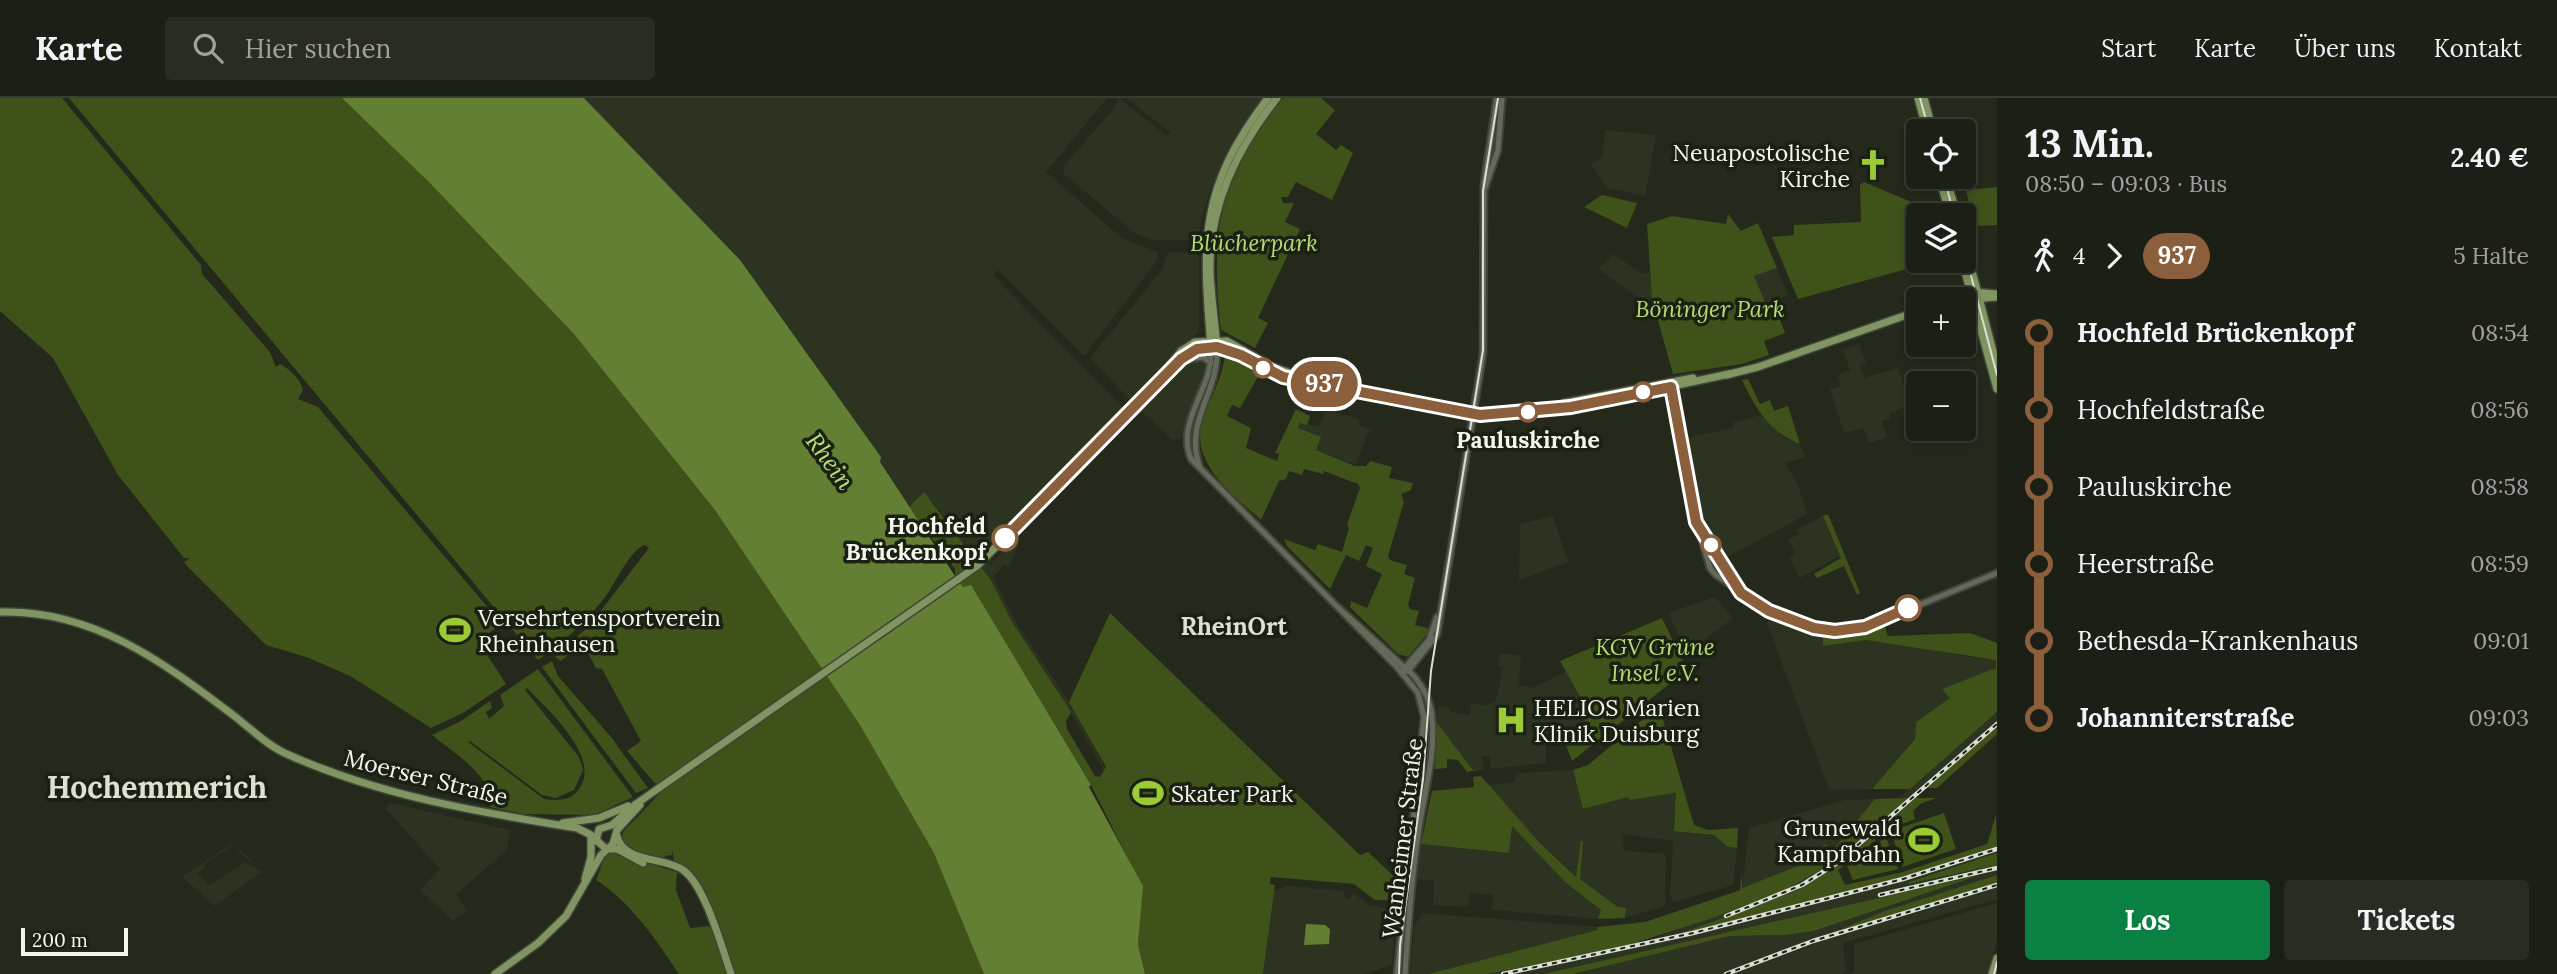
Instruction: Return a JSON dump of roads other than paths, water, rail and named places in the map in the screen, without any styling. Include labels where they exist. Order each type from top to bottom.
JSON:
[{"type":"main road","points":[[1214,343],[1204,274],[1210,213],[1234,150],[1268,98]]},
{"type":"main road","points":[[1214,343],[1210,274],[1216,214],[1227,176],[1239,152],[1277,98]]},
{"type":"main road","points":[[1918,98],[1924,119]]},
{"type":"main road","points":[[1924,98],[1930,119]]},
{"type":"main road","points":[[1974,273],[1997,367]]},
{"type":"main road","points":[[1976,296],[1997,295]]},
{"type":"main road","points":[[1195,342],[1233,343],[1273,367],[1319,383],[1480,415],[1571,407],[1670,384],[1728,374],[1906,315]]},
{"type":"main road","points":[[495,974],[538,943],[571,907],[606,849],[613,844],[620,822],[650,794],[983,561],[1136,406],[1181,351],[1203,334],[1208,316]]},
{"type":"main road","points":[[1976,322],[1997,389]]},
{"type":"main road","points":[[1160,378],[1189,352],[1214,343]]},
{"type":"main road","name":"Moerser Straße","points":[[0,612],[66,620],[134,645],[163,662],[266,739],[296,758],[402,795],[476,813],[576,828],[593,838]]},
{"type":"main road","name":"Moerser Straße","points":[[550,824],[599,818],[650,794]]},
{"type":"main road","points":[[571,907],[590,866],[593,838],[601,824],[620,822]]},
{"type":"main road","points":[[620,822],[617,837],[619,843],[638,856],[683,870],[694,880],[731,974]]},
{"type":"main road","points":[[593,838],[606,849],[617,849],[639,862],[677,871],[688,878],[701,897]]},
{"type":"main road","points":[[1992,974],[1997,958]]},
{"type":"street","points":[[1405,670],[1436,640],[1473,413],[1484,342],[1484,191],[1497,98]]},
{"type":"street","points":[[1484,191],[1494,162],[1502,98]]},
{"type":"street","points":[[1214,343],[1208,383],[1187,431],[1189,454],[1201,471],[1405,670]]},
{"type":"street","points":[[1201,471],[1195,452],[1194,435],[1200,411],[1214,384],[1214,343]]},
{"type":"street","points":[[1176,364],[1198,357],[1208,359],[1211,364]]},
{"type":"street","points":[[1670,384],[1696,522],[1712,572],[1769,611],[1814,628],[1850,631],[1995,573]]},
{"type":"street","points":[[1696,522],[1741,593]]},
{"type":"street","points":[[1339,608],[1366,638],[1405,670]]},
{"type":"street","points":[[1405,670],[1429,640],[1441,609]]},
{"type":"street","name":"Wanheimer Straße","points":[[1397,974],[1398,939],[1412,848],[1424,717],[1418,693],[1405,670]]},
{"type":"street","name":"Wanheimer Straße","points":[[1405,670],[1428,698],[1433,726],[1429,784],[1416,848],[1405,974]]},
{"type":"water","name":"Rhein","points":[[342,98],[584,98],[740,260],[881,457],[880,462],[955,576],[963,587],[971,585],[1091,785],[1089,787],[1143,886],[1138,944],[1145,974],[984,974],[934,853],[860,725],[715,510],[574,334],[430,183]]},
{"type":"water","points":[[1306,924],[1325,925],[1330,929],[1329,944],[1304,945]]},
{"type":"tram line","points":[[1399,974],[1400,945],[1423,779],[1431,671],[1483,350],[1483,191],[1498,98]]},
{"type":"tram line","points":[[1920,98],[1926,119]]},
{"type":"tram line","points":[[1947,189],[1951,203]]},
{"type":"tram line","points":[[1970,273],[1997,375]]},
{"type":"tram line","points":[[1994,974],[1997,962]]},
{"type":"railway","points":[[1726,916],[1802,885],[1837,863],[1997,724]]},
{"type":"railway","points":[[1503,974],[1693,933],[1903,879],[1997,849]]},
{"type":"railway","points":[[1880,895],[1997,868]]},
{"type":"railway","points":[[1726,974],[1813,941],[1997,885]]},
{"type":"place","name":"Neuapostolische Kirche","points":[[1873,165]]},
{"type":"place","name":"Pauluskirche","points":[[1528,412]]},
{"type":"place","name":"Hochfeld Brückenkopf","points":[[1005,538]]},
{"type":"place","name":"Versehrtensportverein Rheinhausen","points":[[455,630]]},
{"type":"place","name":"HELIOS Marien Klinik Duisburg","points":[[1511,720]]},
{"type":"place","name":"Skater Park","points":[[1148,793]]},
{"type":"place","name":"Grunewald Kampfbahn","points":[[1924,840]]},
{"type":"district","name":"RheinOrt","points":[[1234,626]]},
{"type":"district","name":"Hochemmerich","points":[[157,787]]},
{"type":"park label","name":"Blücherpark","points":[[1254,242]]},
{"type":"park label","name":"Böninger Park","points":[[1710,308]]},
{"type":"park label","name":"KGV Grüne Insel e.V.","points":[[1655,659]]}]
